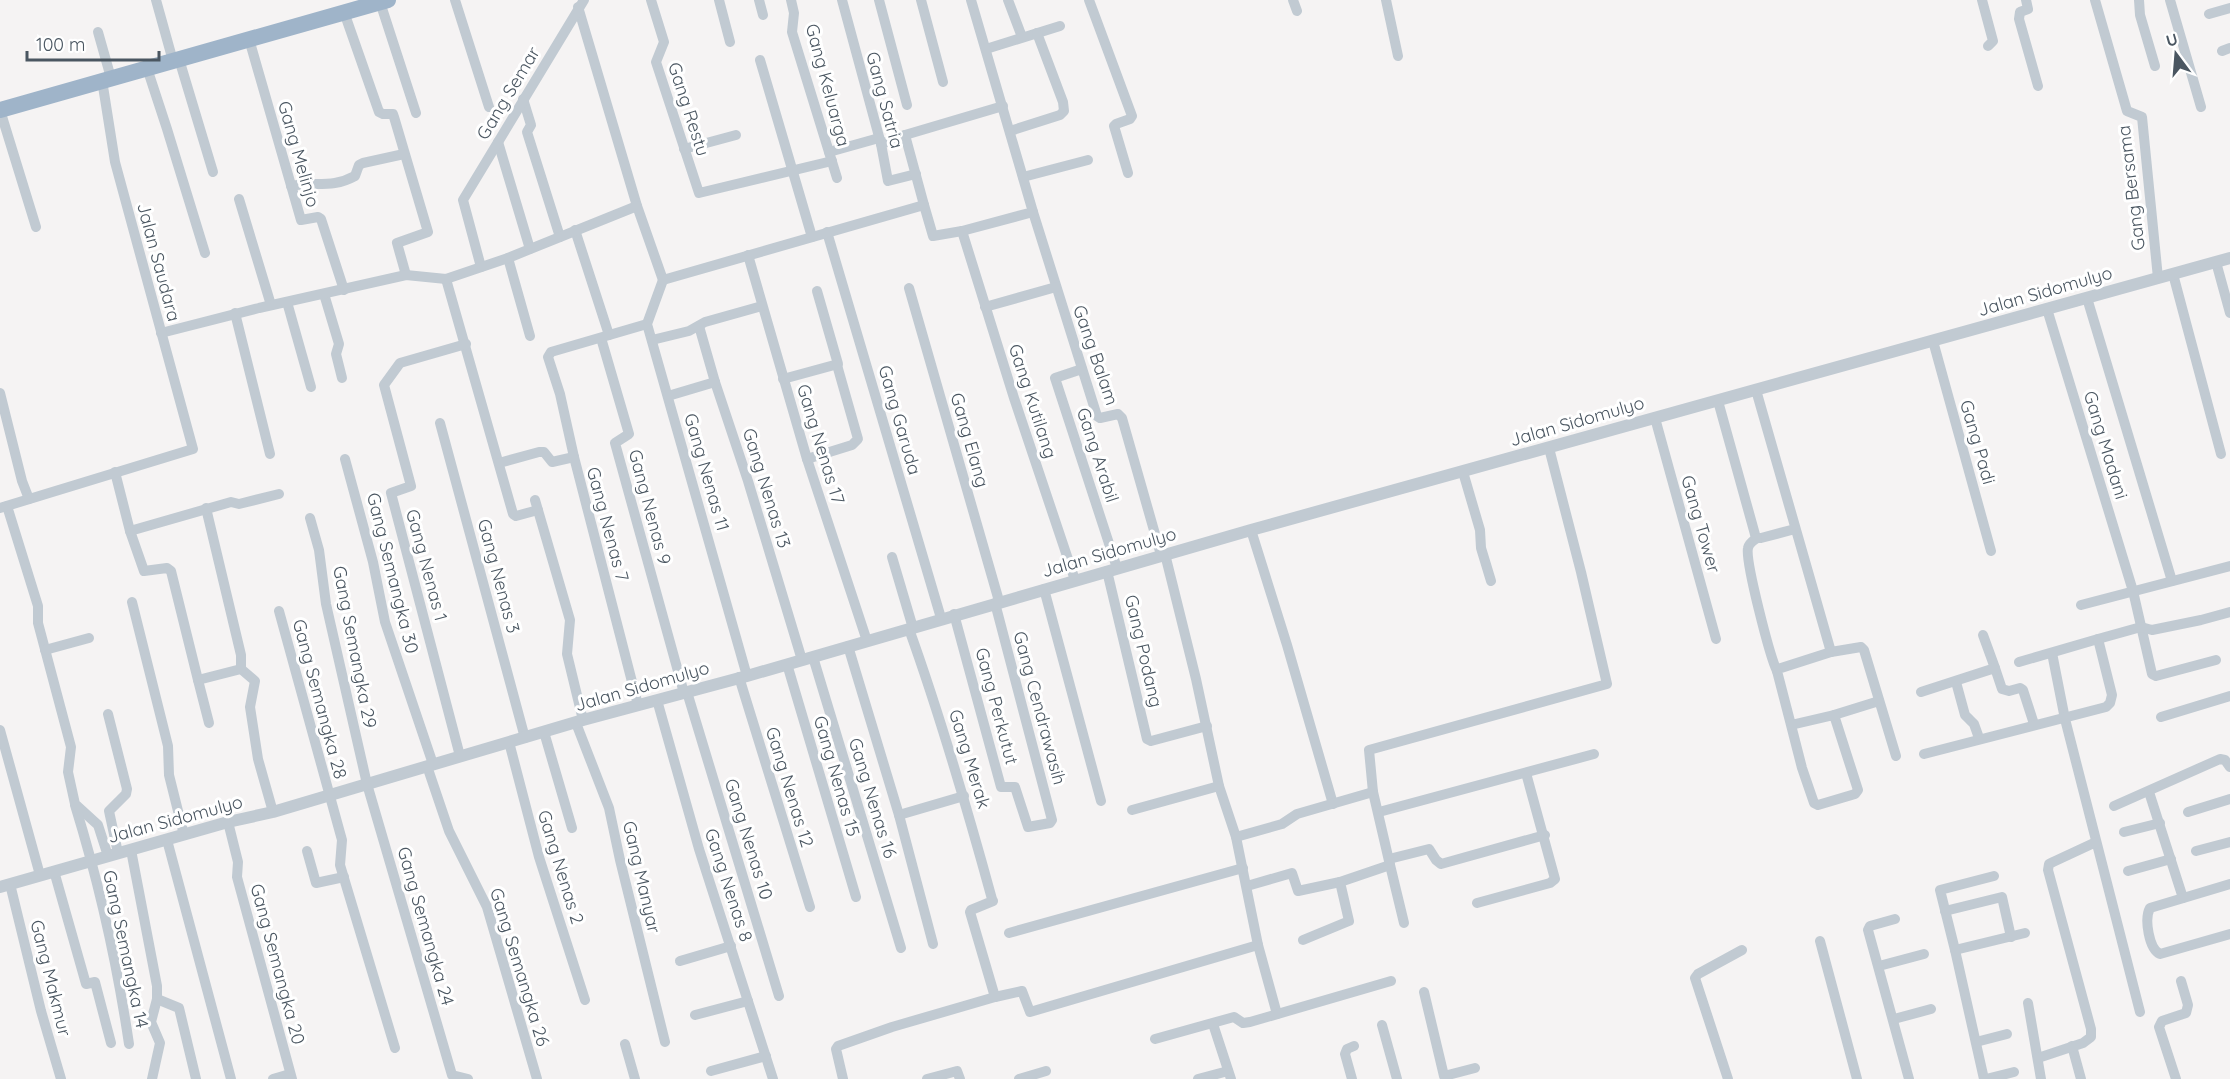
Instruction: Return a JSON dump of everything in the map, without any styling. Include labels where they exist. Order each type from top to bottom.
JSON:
[{"type":"highway","points":[[0,110],[384,1]]},
{"type":"street","points":[[156,0],[213,172]]},
{"type":"street","points":[[455,0],[489,107]]},
{"type":"street","name":"Gang Restu","points":[[651,0],[664,41],[656,62],[700,193],[792,171]]},
{"type":"street","points":[[719,0],[730,42]]},
{"type":"street","points":[[759,0],[763,15]]},
{"type":"street","name":"Gang Keluarga","points":[[791,0],[794,13],[792,32],[837,178]]},
{"type":"street","name":"Gang Satria","points":[[842,0],[880,141],[888,181],[916,174]]},
{"type":"street","points":[[879,0],[907,105]]},
{"type":"street","points":[[921,0],[943,82]]},
{"type":"street","name":"Gang Balam","points":[[971,0],[1033,212],[1098,418],[1115,414],[1122,418],[1163,555]]},
{"type":"street","points":[[1008,0],[1022,37]]},
{"type":"street","points":[[1089,0],[1132,116],[1114,126],[1128,173]]},
{"type":"street","points":[[1293,0],[1297,11]]},
{"type":"street","points":[[1386,0],[1398,56]]},
{"type":"street","points":[[1982,0],[1993,41],[1988,46]]},
{"type":"street","points":[[2026,0],[2028,9],[2020,12],[2019,19],[2038,86]]},
{"type":"street","name":"Gang Bersama","points":[[2095,0],[2127,111],[2142,117],[2158,278]]},
{"type":"street","points":[[2139,0],[2140,15],[2155,66]]},
{"type":"street","points":[[2170,0],[2201,107]]},
{"type":"street","points":[[384,1],[416,113]]},
{"type":"street","points":[[575,230],[605,336],[646,324],[663,280],[638,206],[581,4]]},
{"type":"street","name":"Gang Semar","points":[[481,267],[462,204],[581,4]]},
{"type":"street","points":[[2209,14],[2230,8]]},
{"type":"street","points":[[344,12],[379,112],[393,115],[428,233],[397,243],[406,275]]},
{"type":"street","points":[[986,49],[1060,26]]},
{"type":"street","name":"Jalan Saudara","points":[[98,33],[106,79],[115,162],[193,449],[115,472]]},
{"type":"street","points":[[1010,131],[1059,115],[1064,111],[1063,102],[1037,33]]},
{"type":"street","name":"Gang Melinjo","points":[[249,39],[301,221],[318,217],[322,220],[344,290]]},
{"type":"street","points":[[760,60],[812,237]]},
{"type":"street","points":[[147,68],[205,253]]},
{"type":"street","points":[[523,99],[531,125],[527,132],[560,237]]},
{"type":"street","points":[[792,171],[830,156],[1003,106]]},
{"type":"street","points":[[0,110],[36,227]]},
{"type":"street","points":[[684,149],[736,135]]},
{"type":"street","points":[[905,135],[933,236],[962,231],[1033,212]]},
{"type":"street","points":[[498,142],[530,249]]},
{"type":"street","points":[[291,186],[305,183],[325,185],[337,183],[356,176],[359,165],[363,163],[404,154]]},
{"type":"street","points":[[1023,177],[1088,160]]},
{"type":"street","points":[[239,199],[271,305]]},
{"type":"street","points":[[663,280],[924,204]]},
{"type":"street","points":[[161,333],[271,305],[406,275],[446,279],[508,258],[638,206]]},
{"type":"street","name":"Gang Kutilang","points":[[962,231],[1075,580]]},
{"type":"street","name":"Gang Garuda","points":[[827,232],[940,618]]},
{"type":"street","name":"Gang Nenas 17","points":[[748,255],[807,459],[867,641]]},
{"type":"street","points":[[508,258],[530,336]]},
{"type":"street","name":"Jalan Sidomulyo","points":[[5,885],[228,822],[273,812],[580,721],[743,677],[1112,569],[2230,258]]},
{"type":"street","points":[[2216,262],[2230,313]]},
{"type":"street","points":[[2173,274],[2221,454]]},
{"type":"street","points":[[446,279],[499,463],[539,452],[544,452],[552,462],[574,458]]},
{"type":"street","points":[[985,307],[1056,287]]},
{"type":"street","name":"Gang Elang","points":[[909,288],[997,602]]},
{"type":"street","points":[[807,459],[852,445],[858,439],[817,291]]},
{"type":"street","points":[[324,294],[339,345],[337,355],[342,378]]},
{"type":"street","points":[[2087,298],[2172,581]]},
{"type":"street","points":[[287,302],[311,387]]},
{"type":"street","points":[[652,340],[689,331],[705,322],[762,306]]},
{"type":"street","name":"Gang Madani","points":[[2047,309],[2133,591],[2154,676],[2216,660]]},
{"type":"street","points":[[236,314],[270,454]]},
{"type":"street","name":"Gang Nenas 11","points":[[646,324],[668,396],[743,677]]},
{"type":"street","name":"Gang Nenas 13","points":[[699,326],[715,382],[807,658]]},
{"type":"street","name":"Gang Nenas 7","points":[[605,336],[551,352],[548,357],[560,394],[574,458],[638,705]]},
{"type":"street","name":"Gang Nenas 9","points":[[605,336],[629,434],[615,443],[685,692]]},
{"type":"street","name":"Gang Padi","points":[[1933,342],[1991,551]]},
{"type":"street","name":"Gang Nenas 1","points":[[460,756],[391,493],[411,486],[384,385],[399,364],[466,344]]},
{"type":"street","points":[[783,378],[837,365]]},
{"type":"street","name":"Gang Arabil","points":[[1082,369],[1055,378],[1112,569]]},
{"type":"street","points":[[668,396],[715,382]]},
{"type":"street","points":[[1756,390],[1831,652]]},
{"type":"street","points":[[0,393],[29,500]]},
{"type":"street","points":[[1718,401],[1757,538]]},
{"type":"street","name":"Gang Tower","points":[[1655,418],[1716,639]]},
{"type":"street","name":"Gang Nenas 3","points":[[440,423],[525,738]]},
{"type":"street","points":[[1404,923],[1374,792],[1368,753],[1370,749],[1607,684],[1549,448]]},
{"type":"street","name":"Gang Semangka 30","points":[[345,459],[373,562],[385,622],[430,765]]},
{"type":"street","name":"Gang Manyar","points":[[499,463],[513,514],[516,516],[537,505],[570,620],[567,654],[580,721],[609,808],[665,1042]]},
{"type":"street","points":[[3,508],[115,472],[130,531],[145,572],[166,568],[171,571],[209,723]]},
{"type":"street","points":[[1463,472],[1480,530],[1480,548],[1491,581]]},
{"type":"street","points":[[130,531],[206,508],[231,502],[239,504],[279,494]]},
{"type":"street","name":"Gang Semangka 14","points":[[3,508],[38,606],[38,623],[71,750],[68,772],[120,984],[129,1044]]},
{"type":"street","points":[[206,508],[241,655],[248,675],[251,718],[258,759],[273,812]]},
{"type":"street","name":"Gang Semangka 29","points":[[310,518],[319,550],[326,604],[367,784]]},
{"type":"street","points":[[1795,529],[1757,538],[1750,543],[1749,564],[1802,768],[1814,802],[1818,805],[1852,795],[1858,790],[1834,715]]},
{"type":"street","points":[[1251,530],[1333,804]]},
{"type":"street","points":[[1163,555],[1220,786],[1236,837],[1258,945],[1277,1014]]},
{"type":"street","name":"Gang Merak","points":[[892,557],[993,901],[970,912],[995,997]]},
{"type":"street","points":[[2081,605],[2230,566]]},
{"type":"street","name":"Gang Podang","points":[[1112,569],[1147,739],[1151,741],[1207,726]]},
{"type":"street","points":[[1044,589],[1101,801]]},
{"type":"street","points":[[132,602],[168,746],[169,775],[189,834]]},
{"type":"street","name":"Gang Cendrawasih","points":[[997,602],[1052,822],[1028,827]]},
{"type":"street","name":"Gang Semangka 28","points":[[279,611],[342,840],[340,865],[395,1048]]},
{"type":"street","points":[[2019,663],[2141,627],[2152,630],[2230,612]]},
{"type":"street","name":"Gang Perkutut","points":[[954,614],[1001,787],[1015,787],[1028,827]]},
{"type":"street","points":[[1983,635],[2002,689],[2009,691],[2020,688],[2023,690],[2034,724]]},
{"type":"street","points":[[45,650],[89,638]]},
{"type":"street","points":[[1924,754],[2106,707],[2112,700],[2098,639]]},
{"type":"street","points":[[848,646],[933,944]]},
{"type":"street","points":[[1777,670],[1831,652],[1855,647],[1864,650],[1896,756]]},
{"type":"street","points":[[2052,653],[2065,719],[2140,1012]]},
{"type":"street","name":"Gang Nenas 16","points":[[807,658],[901,948]]},
{"type":"street","name":"Gang Nenas 15","points":[[787,664],[856,897]]},
{"type":"street","points":[[1921,692],[1995,668]]},
{"type":"street","points":[[198,680],[248,675]]},
{"type":"street","name":"Gang Nenas 12","points":[[743,677],[810,907]]},
{"type":"street","points":[[1956,682],[1965,715],[1974,724],[1979,738]]},
{"type":"street","name":"Gang Nenas 10","points":[[685,692],[779,996]]},
{"type":"street","points":[[2161,717],[2230,696]]},
{"type":"street","name":"Gang Nenas 8","points":[[657,700],[699,849],[773,1079]]},
{"type":"street","points":[[1791,724],[1834,715],[1879,701]]},
{"type":"street","points":[[108,714],[127,789],[126,794],[109,811],[113,855]]},
{"type":"street","points":[[0,730],[40,875]]},
{"type":"street","points":[[544,732],[572,828]]},
{"type":"street","name":"Gang Nenas 2","points":[[509,742],[538,857],[585,1000]]},
{"type":"street","points":[[1379,812],[1594,754]]},
{"type":"street","points":[[2114,806],[2220,759],[2225,760],[2230,767]]},
{"type":"street","name":"Gang Semangka 26","points":[[430,765],[449,831],[487,907],[537,1079]]},
{"type":"street","points":[[1478,903],[1554,881],[1555,876],[1545,835],[1526,773]]},
{"type":"street","name":"Gang Semangka 24","points":[[367,784],[453,1077],[468,1079]]},
{"type":"street","points":[[1132,810],[1220,786]]},
{"type":"street","points":[[1236,837],[1282,824],[1296,814],[1374,792]]},
{"type":"street","points":[[2149,792],[2183,898]]},
{"type":"street","points":[[898,815],[964,796]]},
{"type":"street","points":[[2187,812],[2230,799]]},
{"type":"street","points":[[75,804],[98,825],[113,855]]},
{"type":"street","name":"Gang Semangka 20","points":[[228,822],[238,862],[237,877],[291,1076]]},
{"type":"street","points":[[2124,832],[2160,824]]},
{"type":"street","points":[[1246,886],[1292,873],[1297,889],[1301,892],[1340,882],[1389,862],[1430,849],[1441,864],[1545,835]]},
{"type":"street","points":[[167,840],[231,1079]]},
{"type":"street","points":[[2038,1058],[2089,1040],[2091,1037],[2091,1029],[2048,870],[2049,864],[2096,842]]},
{"type":"street","points":[[2196,851],[2230,842]]},
{"type":"street","points":[[131,850],[157,986],[157,999],[151,1022],[160,1043],[152,1079]]},
{"type":"street","points":[[307,851],[316,883],[344,877]]},
{"type":"street","points":[[2128,871],[2171,859]]},
{"type":"street","points":[[1009,933],[1243,868]]},
{"type":"street","points":[[54,871],[86,984],[95,982],[111,1043]]},
{"type":"street","points":[[1994,876],[1940,890],[1985,1079],[2014,1072]]},
{"type":"street","points":[[1303,940],[1349,921],[1340,882]]},
{"type":"street","points":[[2230,884],[2150,908],[2147,918],[2152,946],[2156,953],[2164,954],[2230,934]]},
{"type":"street","name":"Gang Makmur","points":[[5,885],[61,1079]]},
{"type":"street","points":[[1945,911],[2002,897],[2011,937]]},
{"type":"street","points":[[1895,919],[1868,928],[1909,1079]]},
{"type":"street","points":[[1955,950],[2025,933]]},
{"type":"street","points":[[1820,941],[1857,1079]]},
{"type":"street","points":[[843,1079],[836,1049],[838,1046],[892,1027],[1022,991],[1030,1012],[1258,945]]},
{"type":"street","points":[[680,961],[731,946]]},
{"type":"street","points":[[1728,1079],[1695,978],[1700,972],[1742,950]]},
{"type":"street","points":[[1879,966],[1924,954]]},
{"type":"street","points":[[1155,1039],[1234,1017],[1243,1023],[1391,981]]},
{"type":"street","points":[[2176,1079],[2159,1027],[2162,1022],[2186,1013],[2188,1005],[2181,981]]},
{"type":"street","points":[[1424,992],[1442,1078],[1474,1068]]},
{"type":"street","points":[[157,999],[178,1008],[196,1079]]},
{"type":"street","points":[[695,1015],[748,1001]]},
{"type":"street","points":[[2028,1003],[2041,1079]]},
{"type":"street","points":[[1894,1018],[1931,1009]]},
{"type":"street","points":[[1198,1079],[1229,1075],[1213,1023]]},
{"type":"street","points":[[1382,1025],[1397,1079]]},
{"type":"street","points":[[1976,1042],[2007,1034]]},
{"type":"street","points":[[625,1044],[635,1079]]},
{"type":"street","points":[[1352,1079],[1345,1054],[1347,1049],[1354,1046]]},
{"type":"street","points":[[2072,1046],[2081,1079]]},
{"type":"street","points":[[711,1071],[766,1056]]},
{"type":"street","points":[[927,1079],[957,1071],[960,1079]]},
{"type":"street","points":[[1019,1079],[1046,1071]]},
{"type":"street","points":[[273,1079],[291,1076]]}]
